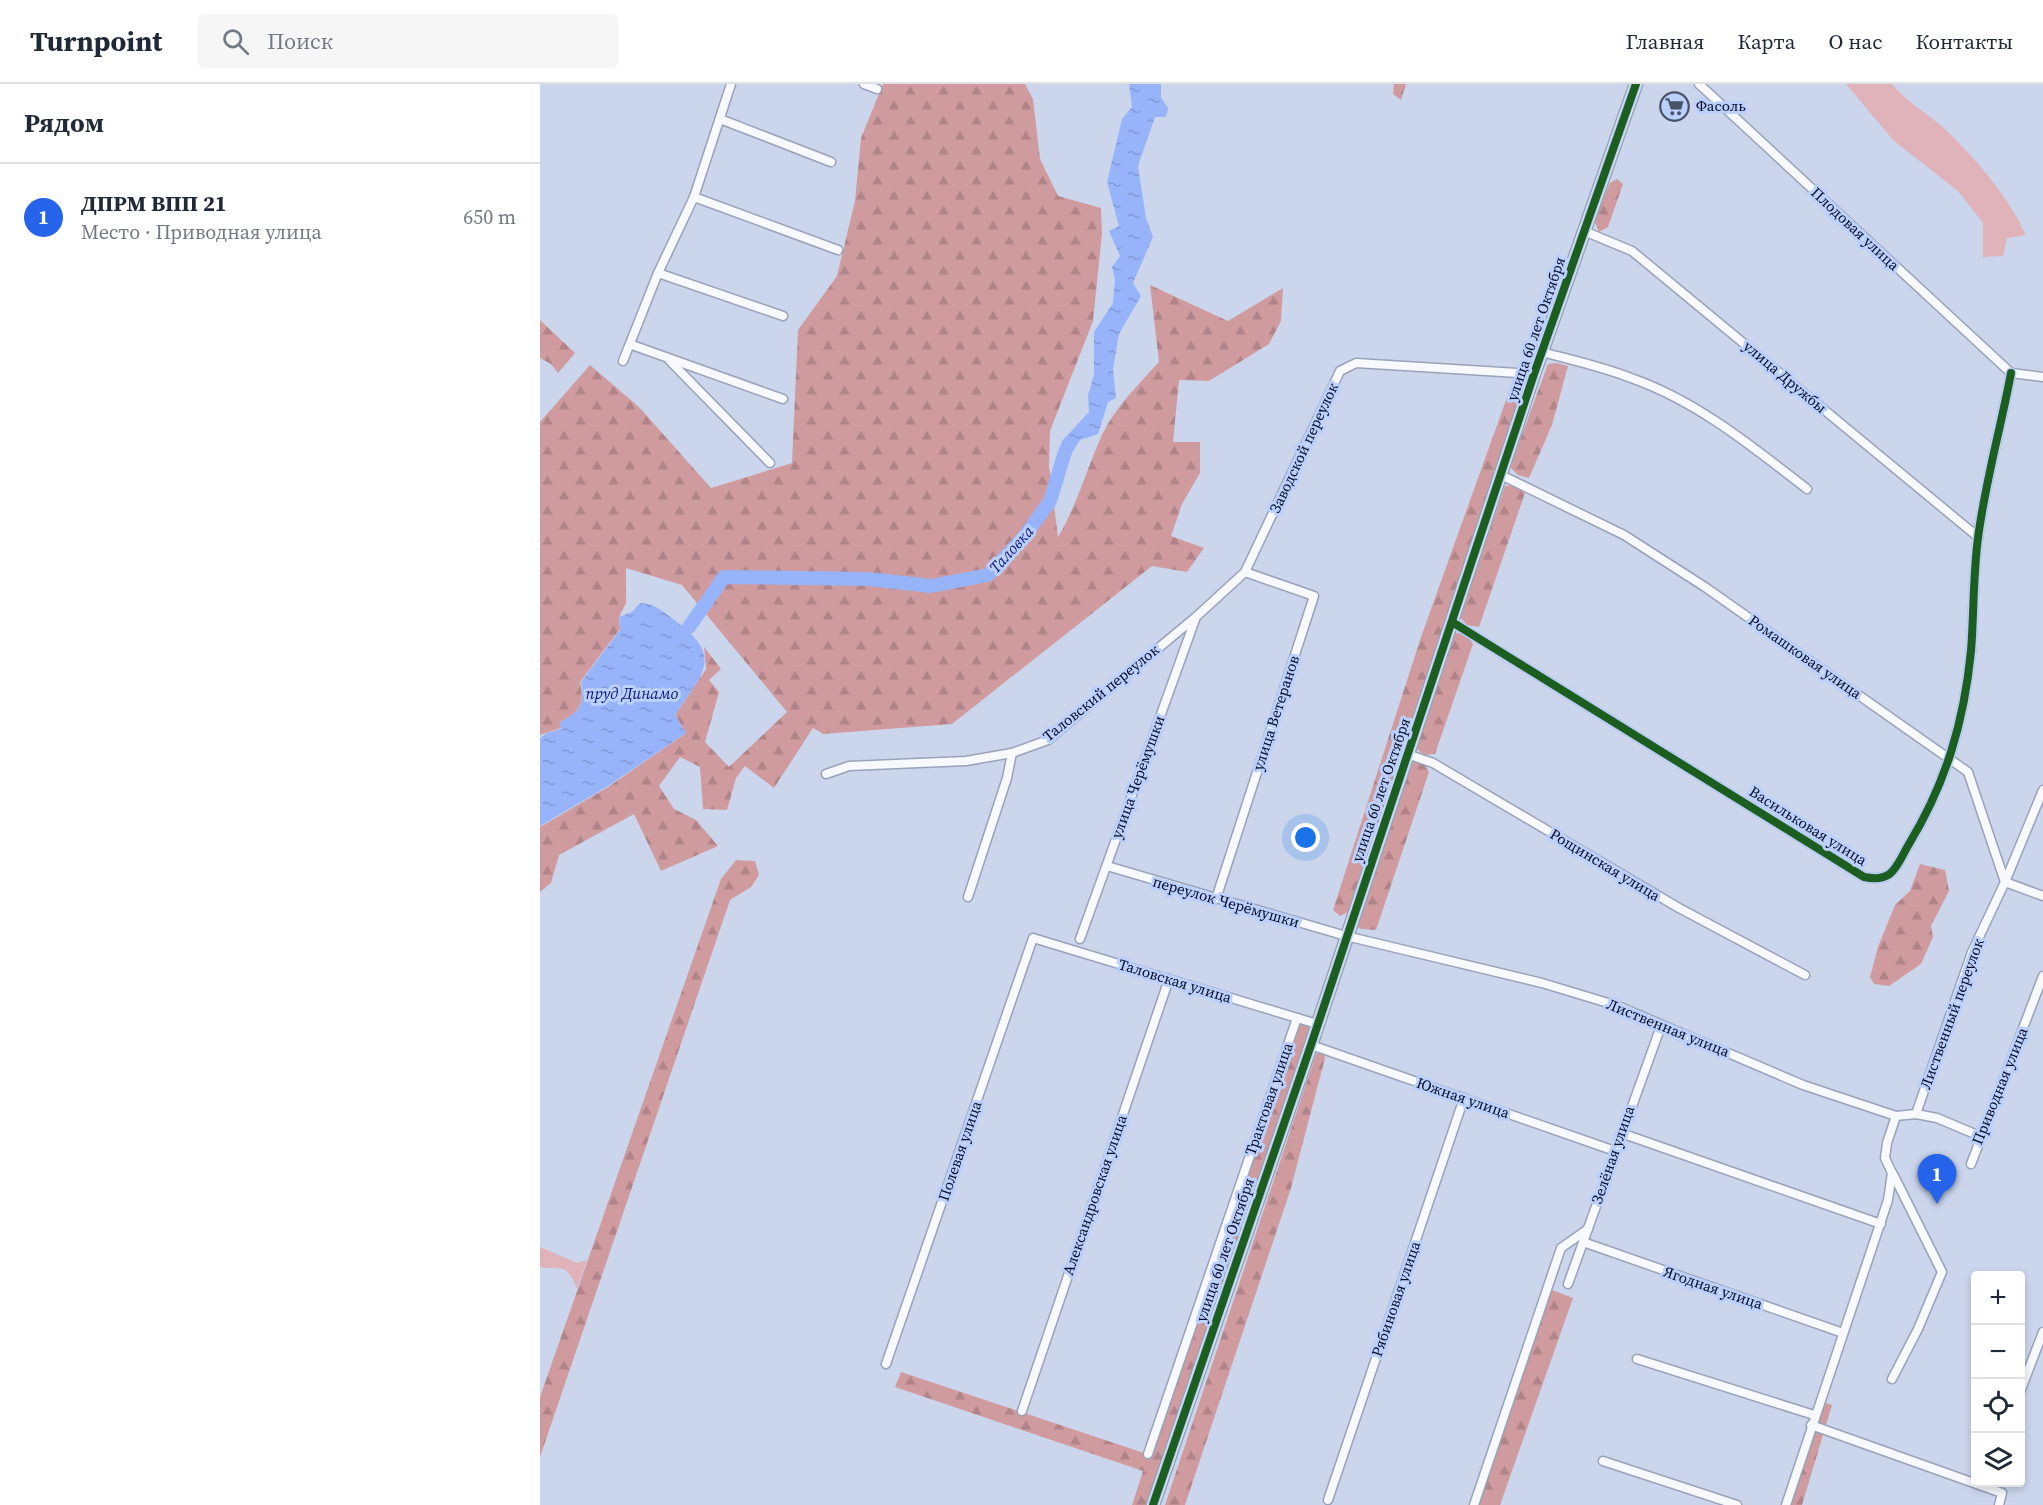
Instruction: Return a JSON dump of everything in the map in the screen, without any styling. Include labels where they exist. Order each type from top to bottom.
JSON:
[{"type":"street","points":[[623,362],[632,345],[658,273],[694,197],[731,84]]},
{"type":"street","points":[[864,84],[877,89]]},
{"type":"street","name":"улица 60 лет Октября","points":[[1153,1505],[1311,1045],[1534,374],[1635,84]]},
{"type":"street","name":"Плодовая улица","points":[[1699,84],[2012,373]]},
{"type":"street","points":[[720,119],[831,162]]},
{"type":"street","points":[[694,197],[838,250]]},
{"type":"street","name":"улица Дружбы","points":[[1584,231],[1632,251],[1978,537]]},
{"type":"street","points":[[658,273],[783,316]]},
{"type":"street","points":[[632,345],[783,399]]},
{"type":"street","points":[[1542,352],[1633,378],[1689,406],[1738,435],[1807,489]]},
{"type":"street","points":[[667,358],[770,463]]},
{"type":"street","name":"Заводской переулок","points":[[1245,572],[1341,371],[1356,363],[1534,374]]},
{"type":"street","points":[[2012,373],[2043,376]]},
{"type":"street","name":"Васильковая улица","points":[[1452,622],[1864,877],[1880,880],[1890,875],[1921,824],[1951,759],[1961,718],[1971,652],[1978,537],[2012,373]]},
{"type":"street","name":"Ромашковая улица","points":[[1501,475],[1624,535],[1705,587],[1968,772],[2005,882]]},
{"type":"street","name":"Таловский переулок","points":[[825,774],[849,766],[966,761],[1012,753],[1048,740],[1197,616],[1245,572]]},
{"type":"street","name":"улица Ветеранов","points":[[1215,899],[1314,596],[1245,572]]},
{"type":"street","name":"улица Черёмушки","points":[[1080,939],[1197,616]]},
{"type":"street","points":[[968,897],[1007,778],[1012,753]]},
{"type":"street","name":"Рощинская улица","points":[[1407,754],[1433,763],[1679,908],[1805,975]]},
{"type":"street","name":"Лиственный переулок","points":[[1916,1114],[1972,952],[2005,882],[2043,790]]},
{"type":"street","name":"переулок Черёмушки","points":[[1107,866],[1346,936]]},
{"type":"street","points":[[2005,882],[2043,896]]},
{"type":"street","name":"Лиственная улица","points":[[1346,936],[1542,983],[1618,1006],[1660,1026],[1803,1085],[1896,1116],[1916,1114],[1937,1118],[1982,1137]]},
{"type":"street","name":"Таловская улица","points":[[1033,938],[1317,1024]]},
{"type":"street","name":"Полевая улица","points":[[886,1364],[1033,938]]},
{"type":"street","name":"Приводная улица","points":[[1971,1164],[2043,976]]},
{"type":"street","name":"Александровская улица","points":[[1022,1411],[1169,979]]},
{"type":"street","name":"Трактовая улица","points":[[1148,1454],[1297,1018]]},
{"type":"street","name":"Зелёная улица","points":[[1568,1284],[1660,1026]]},
{"type":"street","name":"Южная улица","points":[[1311,1045],[1615,1150]]},
{"type":"street","name":"Рябиновая улица","points":[[1328,1500],[1464,1098]]},
{"type":"street","points":[[1892,1379],[1918,1329],[1942,1272],[1885,1158],[1887,1143],[1896,1116]]},
{"type":"street","points":[[1621,1133],[1881,1224]]},
{"type":"street","points":[[1785,1505],[1881,1224],[1892,1173]]},
{"type":"street","points":[[1474,1505],[1561,1248],[1588,1229]]},
{"type":"street","name":"Ягодная улица","points":[[1583,1242],[1843,1333]]},
{"type":"street","points":[[2025,1379],[2043,1332]]},
{"type":"street","points":[[1637,1359],[1814,1415]]},
{"type":"street","points":[[1811,1425],[2002,1493],[1999,1505]]},
{"type":"street","points":[[1603,1461],[1737,1505]]},
{"type":"shaded area","points":[[1846,84],[1892,84],[1941,126],[1970,155],[1992,180],[2026,235],[2007,238],[2003,256],[1983,257],[1983,223],[1958,191],[1894,141]]},
{"type":"shaded area","points":[[540,1247],[577,1263],[587,1260],[577,1289],[567,1271],[540,1267]]},
{"type":"green space","points":[[883,84],[1025,84],[1033,99],[1040,159],[1058,196],[1101,208],[1102,234],[1093,321],[1050,431],[1049,465],[1058,537],[1071,512],[1107,425],[1128,396],[1159,362],[1150,285],[1228,321],[1283,288],[1281,321],[1269,344],[1209,381],[1179,380],[1173,442],[1200,442],[1200,473],[1182,504],[1171,536],[1204,548],[1187,572],[1152,566],[952,724],[823,734],[813,728],[774,788],[745,766],[736,778],[727,810],[703,809],[700,767],[680,757],[659,786],[674,809],[696,820],[718,846],[661,871],[634,814],[559,855],[551,883],[540,892],[540,827],[608,787],[686,733],[675,715],[706,669],[704,647],[721,669],[709,680],[719,692],[705,742],[729,767],[787,712],[682,585],[626,568],[626,603],[619,617],[620,629],[580,682],[582,696],[576,711],[560,722],[561,728],[540,735],[540,422],[590,365],[639,407],[711,488],[792,463],[798,330],[837,276],[855,201],[861,138]]},
{"type":"green space","points":[[1394,84],[1406,84],[1401,100],[1393,94]]},
{"type":"green space","points":[[1617,179],[1623,184],[1608,227],[1599,232],[1594,220],[1610,183]]},
{"type":"green space","points":[[540,320],[575,353],[558,373],[551,364],[540,358]]},
{"type":"green space","points":[[1548,364],[1568,366],[1552,425],[1529,478],[1518,475],[1510,467]]},
{"type":"green space","points":[[1515,375],[1527,376],[1348,912],[1340,916],[1333,910],[1421,637]]},
{"type":"green space","points":[[1517,485],[1525,493],[1479,627],[1467,625],[1460,617],[1505,486]]},
{"type":"green space","points":[[1454,633],[1466,634],[1473,644],[1435,754],[1424,755],[1416,748]]},
{"type":"green space","points":[[1413,762],[1424,764],[1429,772],[1376,930],[1361,929],[1355,925]]},
{"type":"green space","points":[[736,860],[755,861],[759,875],[751,887],[730,900],[540,1457],[540,1397],[721,879]]},
{"type":"green space","points":[[1920,864],[1945,870],[1949,891],[1931,926],[1933,937],[1921,964],[1889,986],[1874,984],[1870,977],[1878,947],[1895,905],[1910,891]]},
{"type":"green space","points":[[1309,1020],[1311,1027],[1149,1505],[1132,1505],[1143,1471],[895,1387],[901,1372],[1150,1455],[1299,1021]]},
{"type":"green space","points":[[1323,1052],[1325,1058],[1291,1188],[1185,1505],[1165,1505],[1316,1054]]},
{"type":"green space","points":[[1550,1289],[1573,1298],[1500,1505],[1477,1505]]},
{"type":"green space","points":[[1820,1401],[1832,1405],[1802,1505],[1788,1505]]},
{"type":"water","points":[[1129,84],[1161,84],[1161,97],[1168,108],[1166,117],[1155,117],[1138,166],[1146,218],[1153,237],[1133,283],[1141,296],[1119,334],[1113,369],[1116,398],[1108,402],[1098,434],[1080,440],[1062,469],[1054,464],[1062,441],[1089,412],[1088,395],[1094,375],[1094,332],[1113,303],[1115,279],[1112,267],[1120,256],[1109,231],[1119,226],[1107,182],[1122,119],[1132,107]]},
{"type":"water","name":"пруд Динамо","points":[[640,603],[664,612],[692,635],[701,646],[704,667],[693,689],[675,715],[686,733],[608,786],[540,826],[540,738],[547,733],[561,729],[560,722],[572,715],[580,706],[581,682],[620,630],[619,617],[632,612]]},
{"type":"waterway","name":"Таловка","points":[[689,627],[724,577],[868,579],[931,586],[988,575],[1024,537],[1050,501],[1065,452]]},
{"type":"cycle path","points":[[1153,1505],[1311,1045],[1534,374],[1636,84]]},
{"type":"cycle path","points":[[1452,622],[1864,877],[1874,878],[1888,875],[1897,866],[1933,798],[1951,751],[1964,703],[1971,651],[1978,538],[2011,373]]},
{"type":"place","name":"Фасоль","points":[[1675,106]]},
{"type":"place","name":"ДПРМ ВПП 21","points":[[1937,1204]]}]
